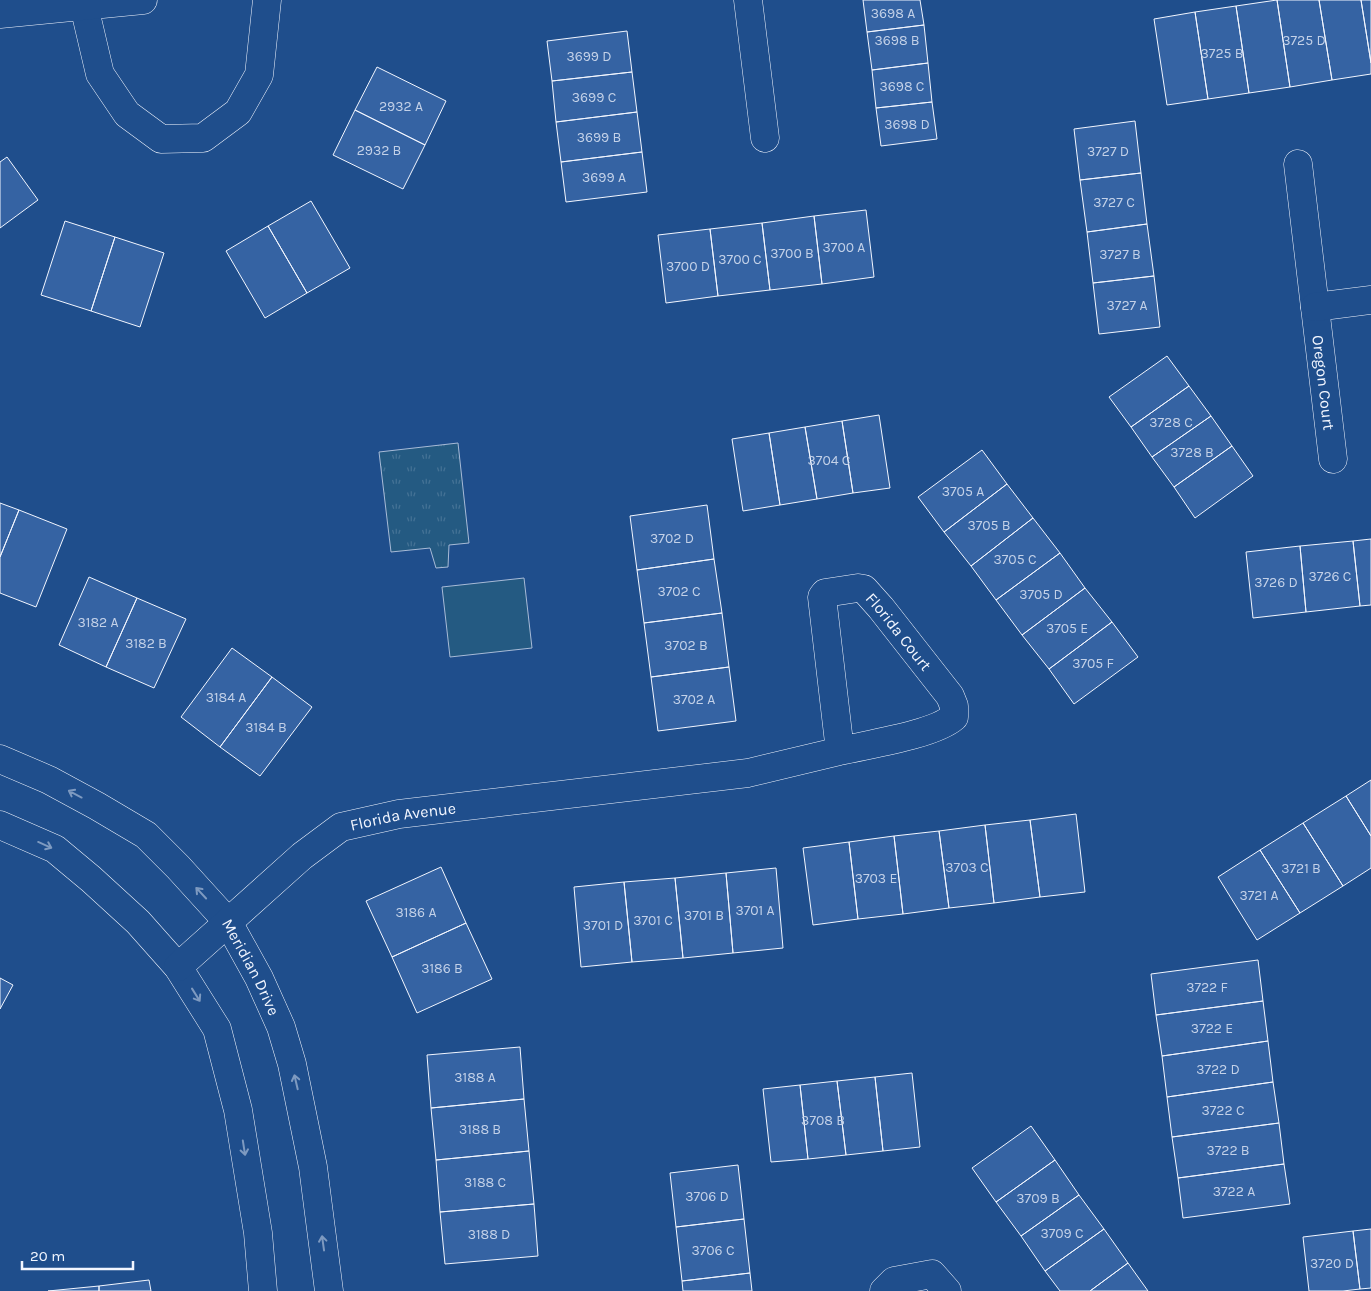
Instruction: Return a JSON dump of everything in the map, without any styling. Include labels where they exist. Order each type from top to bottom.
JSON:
[{"type":"street","points":[[0,14],[143,0]]},
{"type":"street","points":[[84,6],[100,74],[127,114],[161,139],[203,138],[238,112],[259,75],[267,0]]},
{"type":"street","points":[[748,0],[765,138]]},
{"type":"street","name":"Oregon Court","points":[[1298,164],[1334,459]]},
{"type":"street","points":[[1315,307],[1371,300]]},
{"type":"street","name":"Florida Court","points":[[648,785],[748,773],[928,730],[948,722],[954,717],[954,706],[950,696],[882,608],[864,589],[858,588],[825,594],[822,597],[840,751]]},
{"type":"street","name":"Meridian Drive","points":[[0,759],[49,780],[146,835],[228,922],[258,978],[281,1027],[292,1064],[313,1167],[329,1291]]},
{"type":"street","name":"Florida Avenue","points":[[178,966],[302,856],[341,827],[399,814],[648,785]]},
{"type":"street","points":[[0,825],[55,849],[92,879],[138,922],[178,966],[217,1029],[238,1110],[258,1233],[263,1291]]},
{"type":"street","points":[[884,1291],[894,1281],[932,1274],[947,1291]]},
{"type":"green space","points":[[458,443],[469,543],[449,545],[448,567],[436,568],[430,548],[391,552],[379,452]]},
{"type":"green space","points":[[524,578],[532,648],[450,657],[442,587]]},
{"type":"building","points":[[863,0],[920,0],[924,25],[867,32]]},
{"type":"building","points":[[1277,0],[1290,87],[1249,93],[1236,6]]},
{"type":"building","points":[[1277,0],[1319,0],[1332,80],[1290,87]]},
{"type":"building","points":[[1319,0],[1361,0],[1371,74],[1332,80]]},
{"type":"building","points":[[1361,0],[1371,0],[1371,63]]},
{"type":"building","points":[[1236,6],[1249,93],[1208,99],[1195,12]]},
{"type":"building","points":[[1195,12],[1208,99],[1167,105],[1154,19]]},
{"type":"building","points":[[924,25],[928,63],[872,70],[867,32]]},
{"type":"building","points":[[627,31],[632,72],[552,81],[547,41]]},
{"type":"building","points":[[928,63],[932,102],[876,108],[872,70]]},
{"type":"building","points":[[377,67],[446,101],[425,145],[355,110]]},
{"type":"building","points":[[632,72],[637,112],[556,122],[552,81]]},
{"type":"building","points":[[932,102],[937,139],[881,146],[876,108]]},
{"type":"building","points":[[355,110],[425,145],[403,189],[333,155]]},
{"type":"building","points":[[637,112],[642,152],[561,162],[556,122]]},
{"type":"building","points":[[1135,121],[1141,173],[1080,180],[1074,129]]},
{"type":"building","points":[[642,152],[647,192],[566,202],[561,162]]},
{"type":"building","points":[[7,157],[38,200],[0,228],[0,162]]},
{"type":"building","points":[[1141,173],[1147,224],[1087,232],[1080,180]]},
{"type":"building","points":[[311,201],[350,268],[307,293],[268,226]]},
{"type":"building","points":[[866,210],[874,277],[822,284],[814,216]]},
{"type":"building","points":[[814,216],[822,284],[770,290],[762,223]]},
{"type":"building","points":[[65,221],[115,237],[91,311],[41,295]]},
{"type":"building","points":[[762,223],[770,290],[718,296],[710,229]]},
{"type":"building","points":[[1147,224],[1154,276],[1093,283],[1087,232]]},
{"type":"building","points":[[268,226],[307,293],[265,318],[226,251]]},
{"type":"building","points":[[710,229],[718,296],[666,303],[658,235]]},
{"type":"building","points":[[115,237],[164,253],[140,327],[91,311]]},
{"type":"building","points":[[1154,276],[1160,327],[1099,334],[1093,283]]},
{"type":"building","points":[[1167,356],[1189,386],[1131,427],[1109,397]]},
{"type":"building","points":[[1189,386],[1211,416],[1152,457],[1131,427]]},
{"type":"building","points":[[879,415],[890,488],[853,493],[842,421]]},
{"type":"building","points":[[1211,416],[1232,446],[1174,487],[1152,457]]},
{"type":"building","points":[[842,421],[853,493],[817,499],[805,427]]},
{"type":"building","points":[[805,427],[817,499],[780,505],[769,433]]},
{"type":"building","points":[[769,433],[780,505],[743,511],[732,439]]},
{"type":"building","points":[[1232,446],[1253,476],[1195,518],[1174,487]]},
{"type":"building","points":[[982,450],[1007,484],[944,532],[918,497]]},
{"type":"building","points":[[1007,484],[1033,518],[971,566],[944,532]]},
{"type":"building","points":[[0,503],[19,510],[0,557]]},
{"type":"building","points":[[707,505],[714,559],[637,570],[630,516]]},
{"type":"building","points":[[19,510],[67,529],[36,607],[0,593],[0,557]]},
{"type":"building","points":[[1033,518],[1060,553],[996,600],[971,566]]},
{"type":"building","points":[[1371,539],[1371,605],[1360,606],[1353,541]]},
{"type":"building","points":[[1353,541],[1360,606],[1306,612],[1300,546]]},
{"type":"building","points":[[1300,546],[1306,612],[1253,618],[1246,552]]},
{"type":"building","points":[[1060,553],[1085,588],[1022,635],[996,600]]},
{"type":"building","points":[[714,559],[722,613],[644,623],[637,570]]},
{"type":"building","points":[[89,577],[137,598],[106,667],[59,645]]},
{"type":"building","points":[[1085,588],[1112,622],[1049,669],[1022,635]]},
{"type":"building","points":[[137,598],[186,619],[154,688],[106,667]]},
{"type":"building","points":[[722,613],[729,667],[651,677],[644,623]]},
{"type":"building","points":[[1112,622],[1138,657],[1074,704],[1049,669]]},
{"type":"building","points":[[232,648],[272,677],[220,747],[181,717]]},
{"type":"building","points":[[729,667],[736,721],[658,731],[651,677]]},
{"type":"building","points":[[272,677],[312,707],[260,776],[220,747]]},
{"type":"building","points":[[1371,780],[1371,836],[1346,796]]},
{"type":"building","points":[[1346,796],[1371,836],[1371,868],[1343,886],[1303,823]]},
{"type":"building","points":[[1076,814],[1085,892],[1040,897],[1030,820]]},
{"type":"building","points":[[1030,820],[1040,897],[994,903],[985,825]]},
{"type":"building","points":[[1303,823],[1343,886],[1300,913],[1260,850]]},
{"type":"building","points":[[985,825],[994,903],[949,908],[939,831]]},
{"type":"building","points":[[939,831],[949,908],[903,914],[894,836]]},
{"type":"building","points":[[894,836],[903,914],[858,919],[849,842]]},
{"type":"building","points":[[849,842],[858,919],[813,925],[803,848]]},
{"type":"building","points":[[1260,850],[1300,913],[1257,940],[1218,877]]},
{"type":"building","points":[[441,867],[466,923],[392,957],[366,901]]},
{"type":"building","points":[[776,868],[783,948],[733,953],[726,873]]},
{"type":"building","points":[[726,873],[733,953],[683,958],[675,878]]},
{"type":"building","points":[[675,878],[683,958],[632,962],[624,882]]},
{"type":"building","points":[[624,882],[632,962],[581,967],[574,887]]},
{"type":"building","points":[[466,923],[492,979],[417,1013],[392,957]]},
{"type":"building","points":[[1258,960],[1263,1001],[1156,1015],[1151,974]]},
{"type":"building","points":[[0,978],[13,985],[0,1009]]},
{"type":"building","points":[[1263,1001],[1268,1041],[1162,1056],[1156,1015]]},
{"type":"building","points":[[1268,1041],[1273,1082],[1167,1097],[1162,1056]]},
{"type":"building","points":[[520,1047],[524,1099],[431,1108],[427,1055]]},
{"type":"building","points":[[912,1073],[920,1147],[883,1151],[875,1077]]},
{"type":"building","points":[[875,1077],[883,1151],[846,1155],[837,1081]]},
{"type":"building","points":[[837,1081],[846,1155],[808,1159],[800,1085]]},
{"type":"building","points":[[1273,1082],[1279,1123],[1172,1137],[1167,1097]]},
{"type":"building","points":[[800,1085],[808,1159],[771,1162],[763,1089]]},
{"type":"building","points":[[524,1099],[529,1151],[436,1160],[431,1108]]},
{"type":"building","points":[[1279,1123],[1284,1164],[1178,1178],[1172,1137]]},
{"type":"building","points":[[1031,1126],[1055,1160],[996,1202],[972,1168]]},
{"type":"building","points":[[529,1151],[534,1204],[440,1212],[436,1160]]},
{"type":"building","points":[[1055,1160],[1079,1195],[1021,1236],[996,1202]]},
{"type":"building","points":[[1284,1164],[1290,1204],[1183,1218],[1178,1178]]},
{"type":"building","points":[[738,1165],[744,1219],[676,1227],[670,1173]]},
{"type":"building","points":[[1079,1195],[1104,1229],[1045,1271],[1021,1236]]},
{"type":"building","points":[[534,1204],[538,1256],[445,1264],[440,1212]]},
{"type":"building","points":[[744,1219],[750,1273],[682,1281],[676,1227]]},
{"type":"building","points":[[1104,1229],[1128,1263],[1090,1291],[1060,1291],[1045,1271]]},
{"type":"building","points":[[1371,1229],[1371,1288],[1360,1289],[1353,1231]]},
{"type":"building","points":[[1353,1231],[1360,1289],[1309,1291],[1303,1237]]},
{"type":"building","points":[[1128,1263],[1148,1291],[1090,1291]]},
{"type":"building","points":[[750,1273],[752,1291],[683,1291],[682,1281]]},
{"type":"building","points":[[149,1280],[151,1291],[99,1291],[99,1286]]},
{"type":"building","points":[[99,1286],[99,1291],[48,1291]]}]
